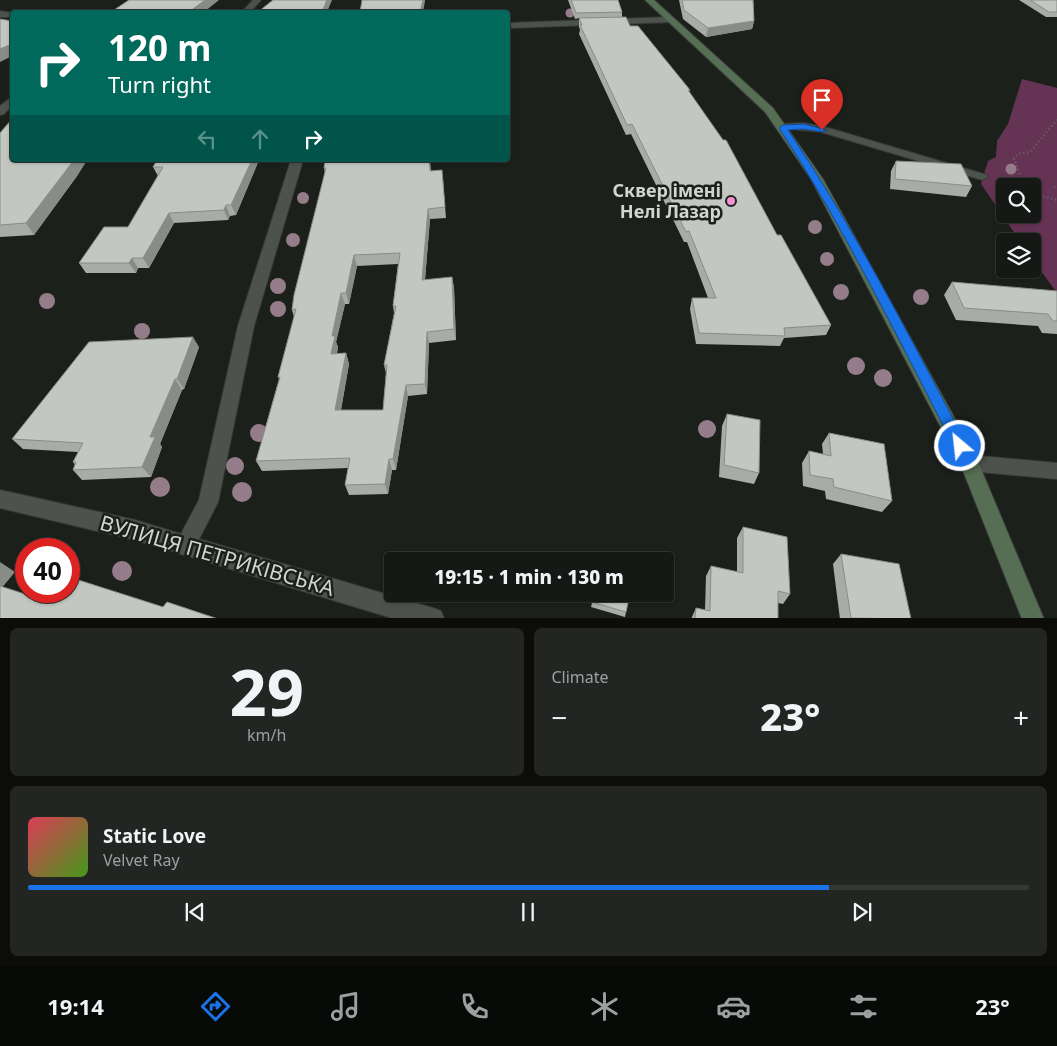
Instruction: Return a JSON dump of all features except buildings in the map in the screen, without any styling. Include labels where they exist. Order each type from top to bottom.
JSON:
[{"type":"street","points":[[248,10],[257,0]]},
{"type":"street","points":[[649,0],[769,110],[817,179],[969,463],[1033,618]]},
{"type":"street","points":[[510,26],[670,20]]},
{"type":"street","points":[[0,112],[10,102]]},
{"type":"street","points":[[186,545],[208,502],[246,326],[296,162]]},
{"type":"street","points":[[969,463],[1057,471]]},
{"type":"street","name":"ВУЛИЦЯ ПЕТРИКІВСЬКА","points":[[0,499],[135,530],[433,618]]},
{"type":"lane","points":[[783,128],[804,126],[822,130],[983,177]]},
{"type":"path","points":[[1021,178],[1014,158],[1018,154],[1030,152],[1056,120]]},
{"type":"path","points":[[1051,126],[1057,127]]},
{"type":"path","points":[[1041,196],[1057,200]]},
{"type":"shaded area","points":[[1022,79],[1057,88],[1057,293],[1041,271],[1041,233],[1015,233],[1008,223],[1041,223],[1041,178],[996,178],[996,206],[981,184],[988,161],[996,157],[997,141],[1008,124]]},
{"type":"place","name":"Сквер імені Нелі Лазар","points":[[731,201]]},
{"type":"route","points":[[822,130],[804,126],[783,128],[817,179],[960,446]]}]
